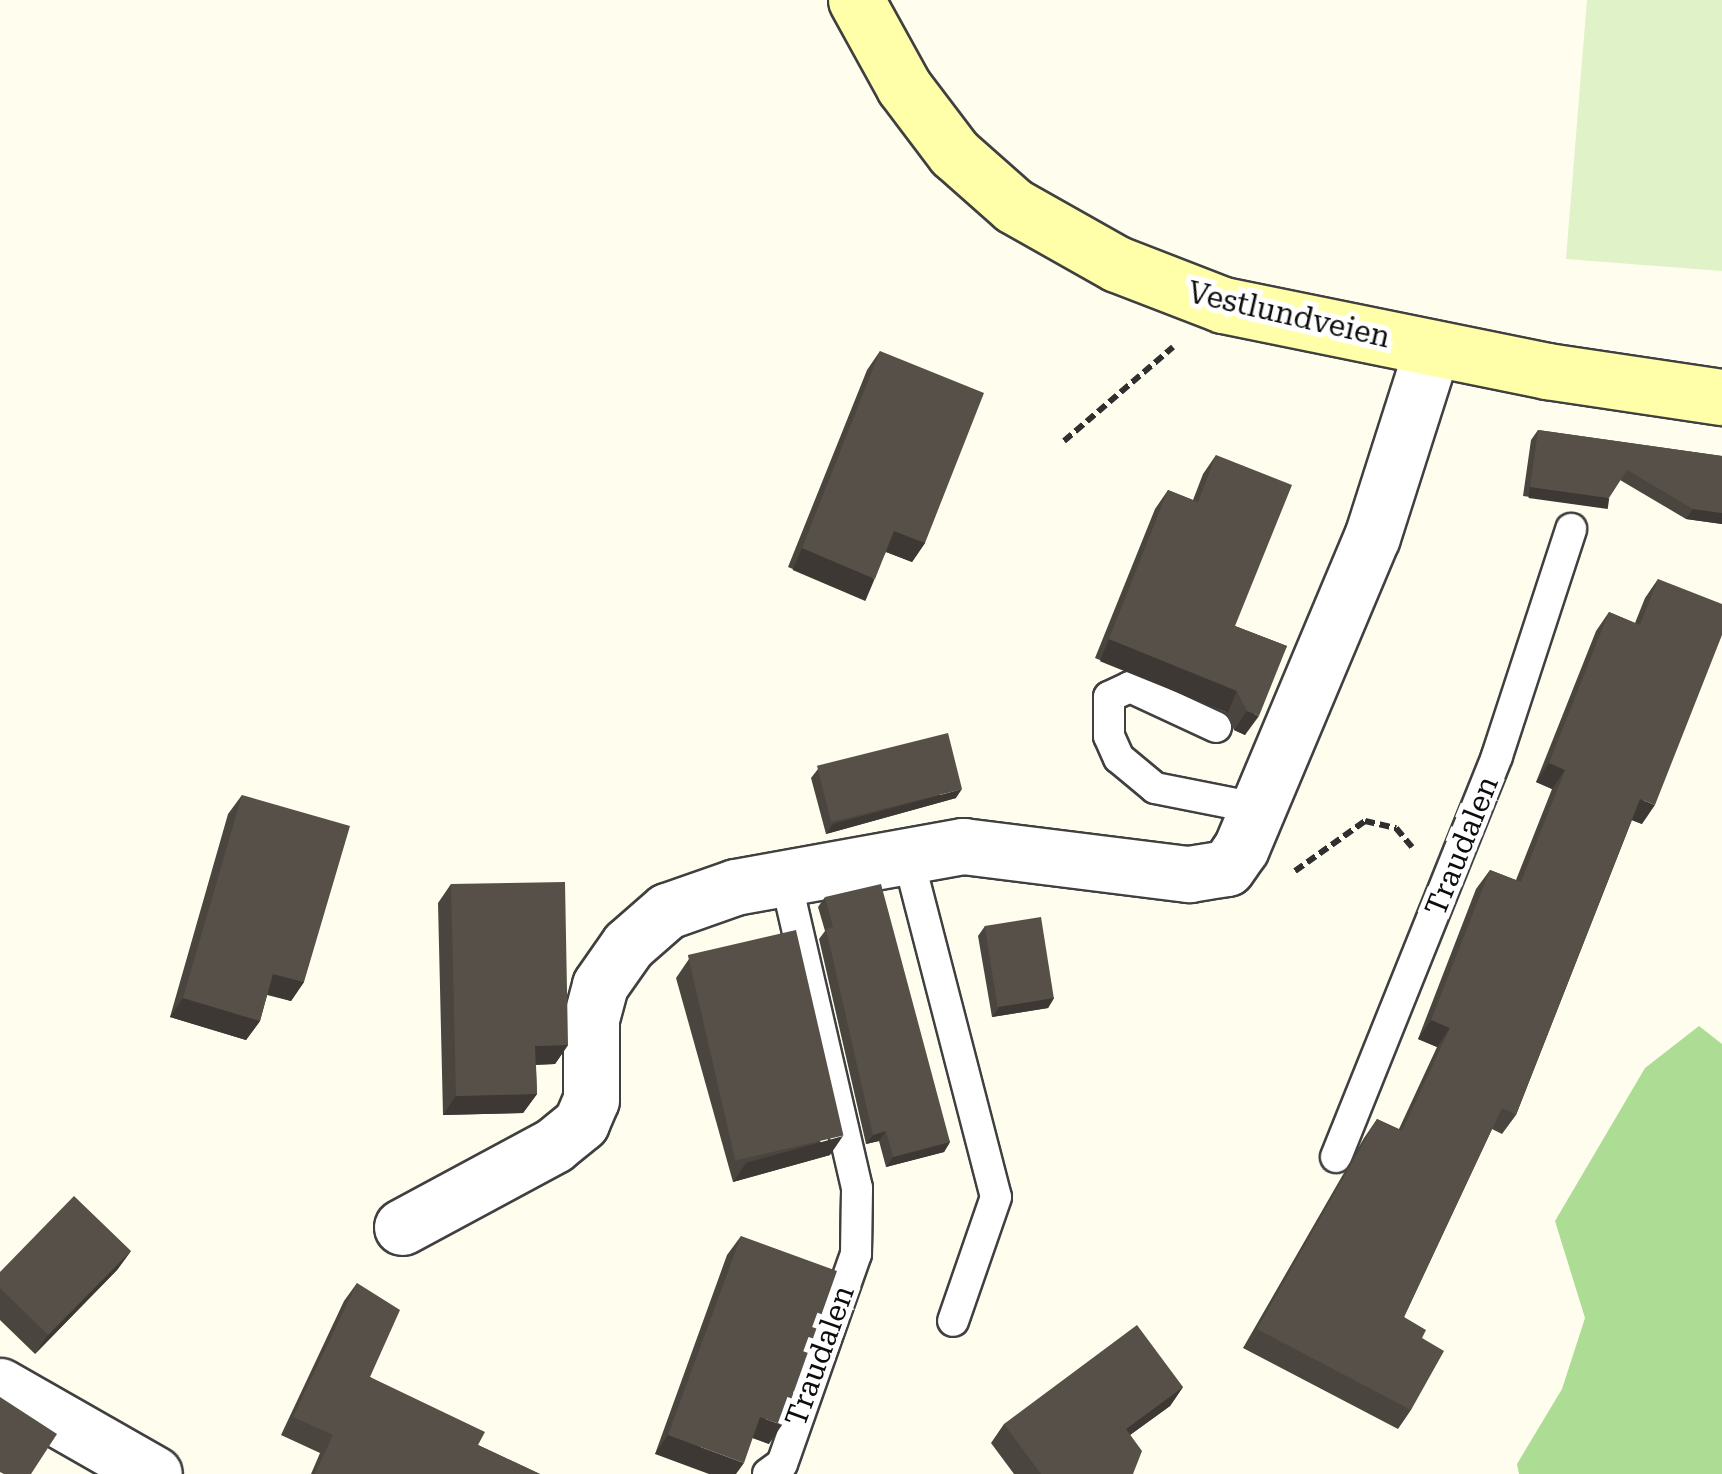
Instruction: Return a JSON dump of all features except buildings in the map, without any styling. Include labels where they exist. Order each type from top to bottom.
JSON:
[{"type":"main road","name":"Vestlundveien","points":[[856,0],[904,87],[954,153],[1014,206],[1117,264],[1223,305],[1432,349],[1722,397]]},
{"type":"street","points":[[402,1226],[554,1145],[580,1123],[592,1100],[591,1019],[600,985],[628,945],[667,911],[735,886],[786,880],[907,852],[963,846],[1188,874],[1214,874],[1233,860],[1372,537],[1432,349]]},
{"type":"street","points":[[0,1386],[154,1474]]},
{"type":"lane","name":"Traudalen","points":[[1336,1157],[1522,689],[1572,529]]},
{"type":"lane","points":[[1216,727],[1130,688],[1109,698],[1109,736],[1120,758],[1155,788],[1256,808]]},
{"type":"lane","points":[[907,852],[996,1198],[953,1321]]},
{"type":"lane","name":"Traudalen","points":[[768,1474],[782,1464],[856,1254],[856,1188],[786,880]]},
{"type":"path","points":[[1064,440],[1223,305]]},
{"type":"path","points":[[1233,860],[1290,875],[1374,821],[1396,828],[1433,874],[1448,881]]},
{"type":"green space","points":[[1587,0],[1722,0],[1722,271],[1566,259]]},
{"type":"green space","points":[[1699,1026],[1722,1044],[1722,1474],[1519,1474],[1517,1464],[1562,1389],[1585,1318],[1555,1221],[1645,1068]]}]
